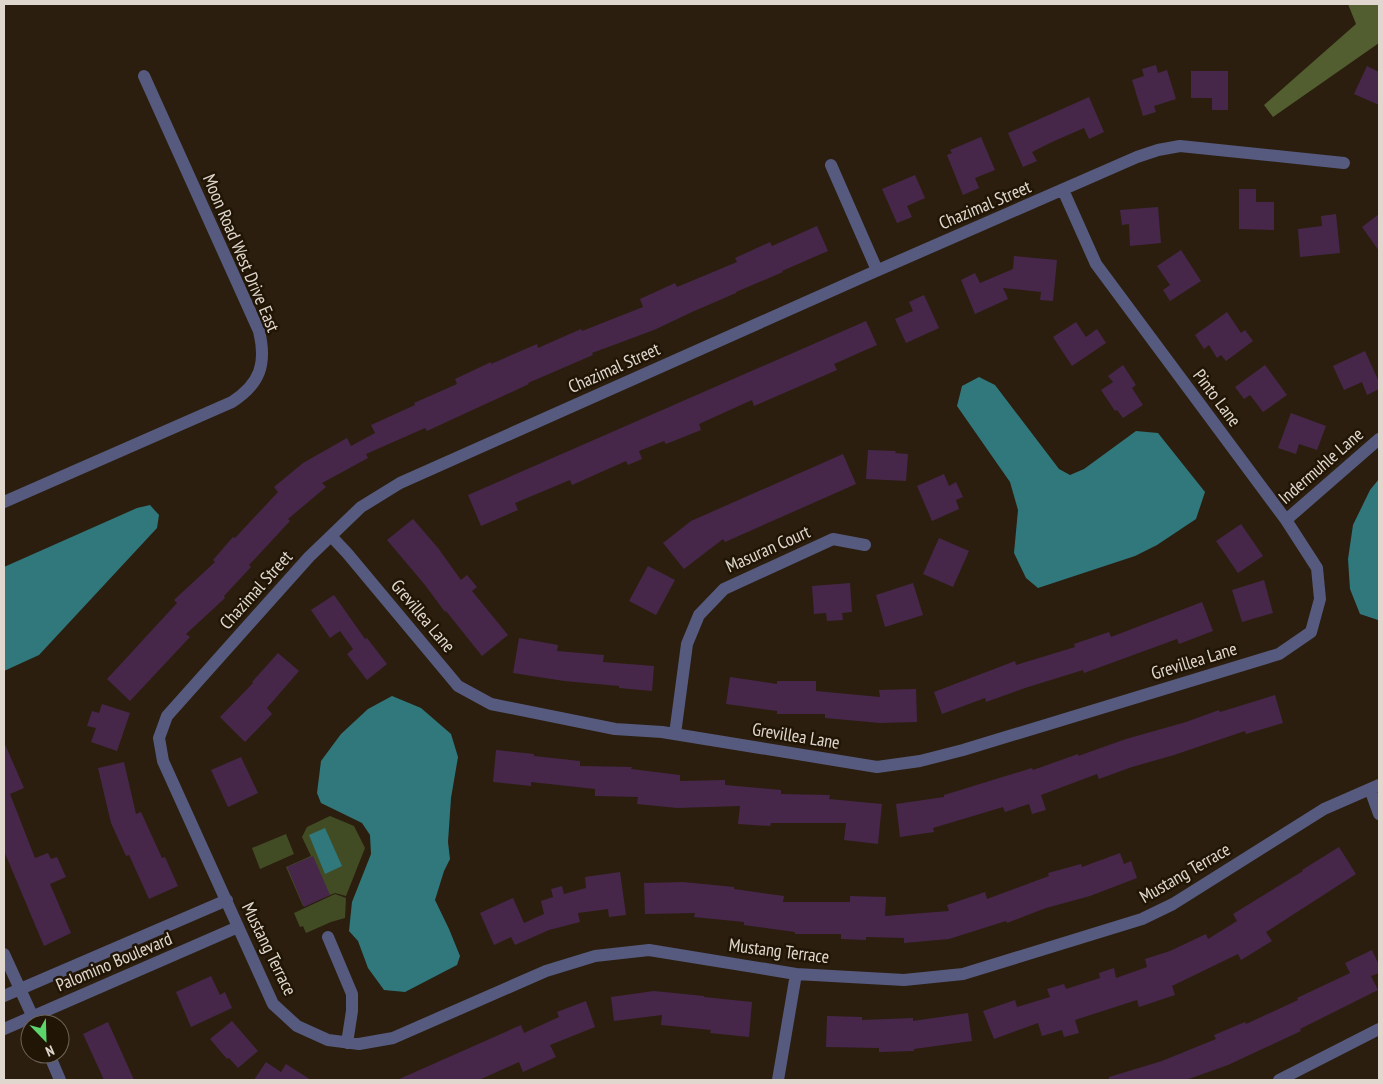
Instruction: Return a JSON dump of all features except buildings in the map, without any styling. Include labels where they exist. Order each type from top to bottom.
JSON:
[{"type":"street","name":"Moon Road West Drive East","points":[[4,502],[232,402],[253,385],[261,364],[263,355],[258,331],[144,76]]},
{"type":"street","name":"Chazimal Street","points":[[226,900],[163,761],[159,738],[167,716],[309,557],[361,507],[400,483],[1136,157],[1180,146],[1344,163]]},
{"type":"street","points":[[830,164],[878,270]]},
{"type":"street","name":"Pinto Lane","points":[[1063,190],[1096,264],[1286,520],[1317,568],[1320,599],[1310,632]]},
{"type":"street","name":"Indermuhle Lane","points":[[1286,520],[1379,439]]},
{"type":"street","name":"Grevillea Lane","points":[[331,536],[458,686],[491,704],[615,729],[675,734],[877,767],[920,761],[973,747],[1279,654],[1310,632]]},
{"type":"street","name":"Masuran Court","points":[[675,734],[687,644],[699,615],[724,589],[833,539],[865,545]]},
{"type":"street","points":[[1374,787],[1379,814]]},
{"type":"street","name":"Mustang Terrace","points":[[226,900],[273,1004],[297,1026],[328,1040],[359,1044],[393,1038],[546,971],[595,956],[649,950],[796,974],[904,980],[963,974],[1142,918],[1173,904],[1324,808],[1374,787]]},
{"type":"street","name":"Palomino Boulevard","points":[[4,996],[226,900]]},
{"type":"street","name":"Palomino Boulevard","points":[[47,1014],[238,927]]},
{"type":"street","points":[[328,937],[352,994],[352,1012],[347,1043]]},
{"type":"street","points":[[4,954],[31,1014]]},
{"type":"street","points":[[778,1080],[796,974]]},
{"type":"street","name":"Palomino Boulevard","points":[[4,1028],[20,1024]]},
{"type":"street","points":[[1279,1080],[1379,1029]]},
{"type":"street","points":[[53,1064],[60,1080]]},
{"type":"green space","points":[[1348,4],[1379,4],[1379,43],[1273,117],[1264,105],[1356,24]]},
{"type":"green space","points":[[330,816],[354,826],[365,848],[346,896],[335,893],[303,906],[286,867],[311,856],[302,837],[307,827]]},
{"type":"green space","points":[[286,834],[294,854],[260,869],[252,848]]},
{"type":"green space","points":[[335,894],[346,898],[345,918],[306,933],[303,926],[300,927],[294,913]]},
{"type":"water","points":[[979,377],[995,385],[1059,469],[1070,475],[1084,469],[1136,431],[1158,433],[1205,492],[1196,519],[1157,545],[1135,556],[1038,588],[1026,578],[1014,553],[1018,510],[1010,482],[957,406],[962,386]]},
{"type":"water","points":[[1379,479],[1378,620],[1360,614],[1350,589],[1348,559],[1353,525],[1370,490]]},
{"type":"water","points":[[150,505],[159,515],[157,528],[39,655],[4,671],[4,567],[137,508]]},
{"type":"water","points":[[392,696],[421,708],[451,734],[458,757],[451,798],[448,842],[450,859],[444,871],[435,900],[460,956],[457,965],[405,992],[384,990],[368,968],[358,941],[349,931],[352,902],[371,854],[370,835],[362,823],[321,803],[317,793],[321,761],[341,734],[368,709]]},
{"type":"water","points":[[325,828],[342,866],[325,874],[309,835]]}]
